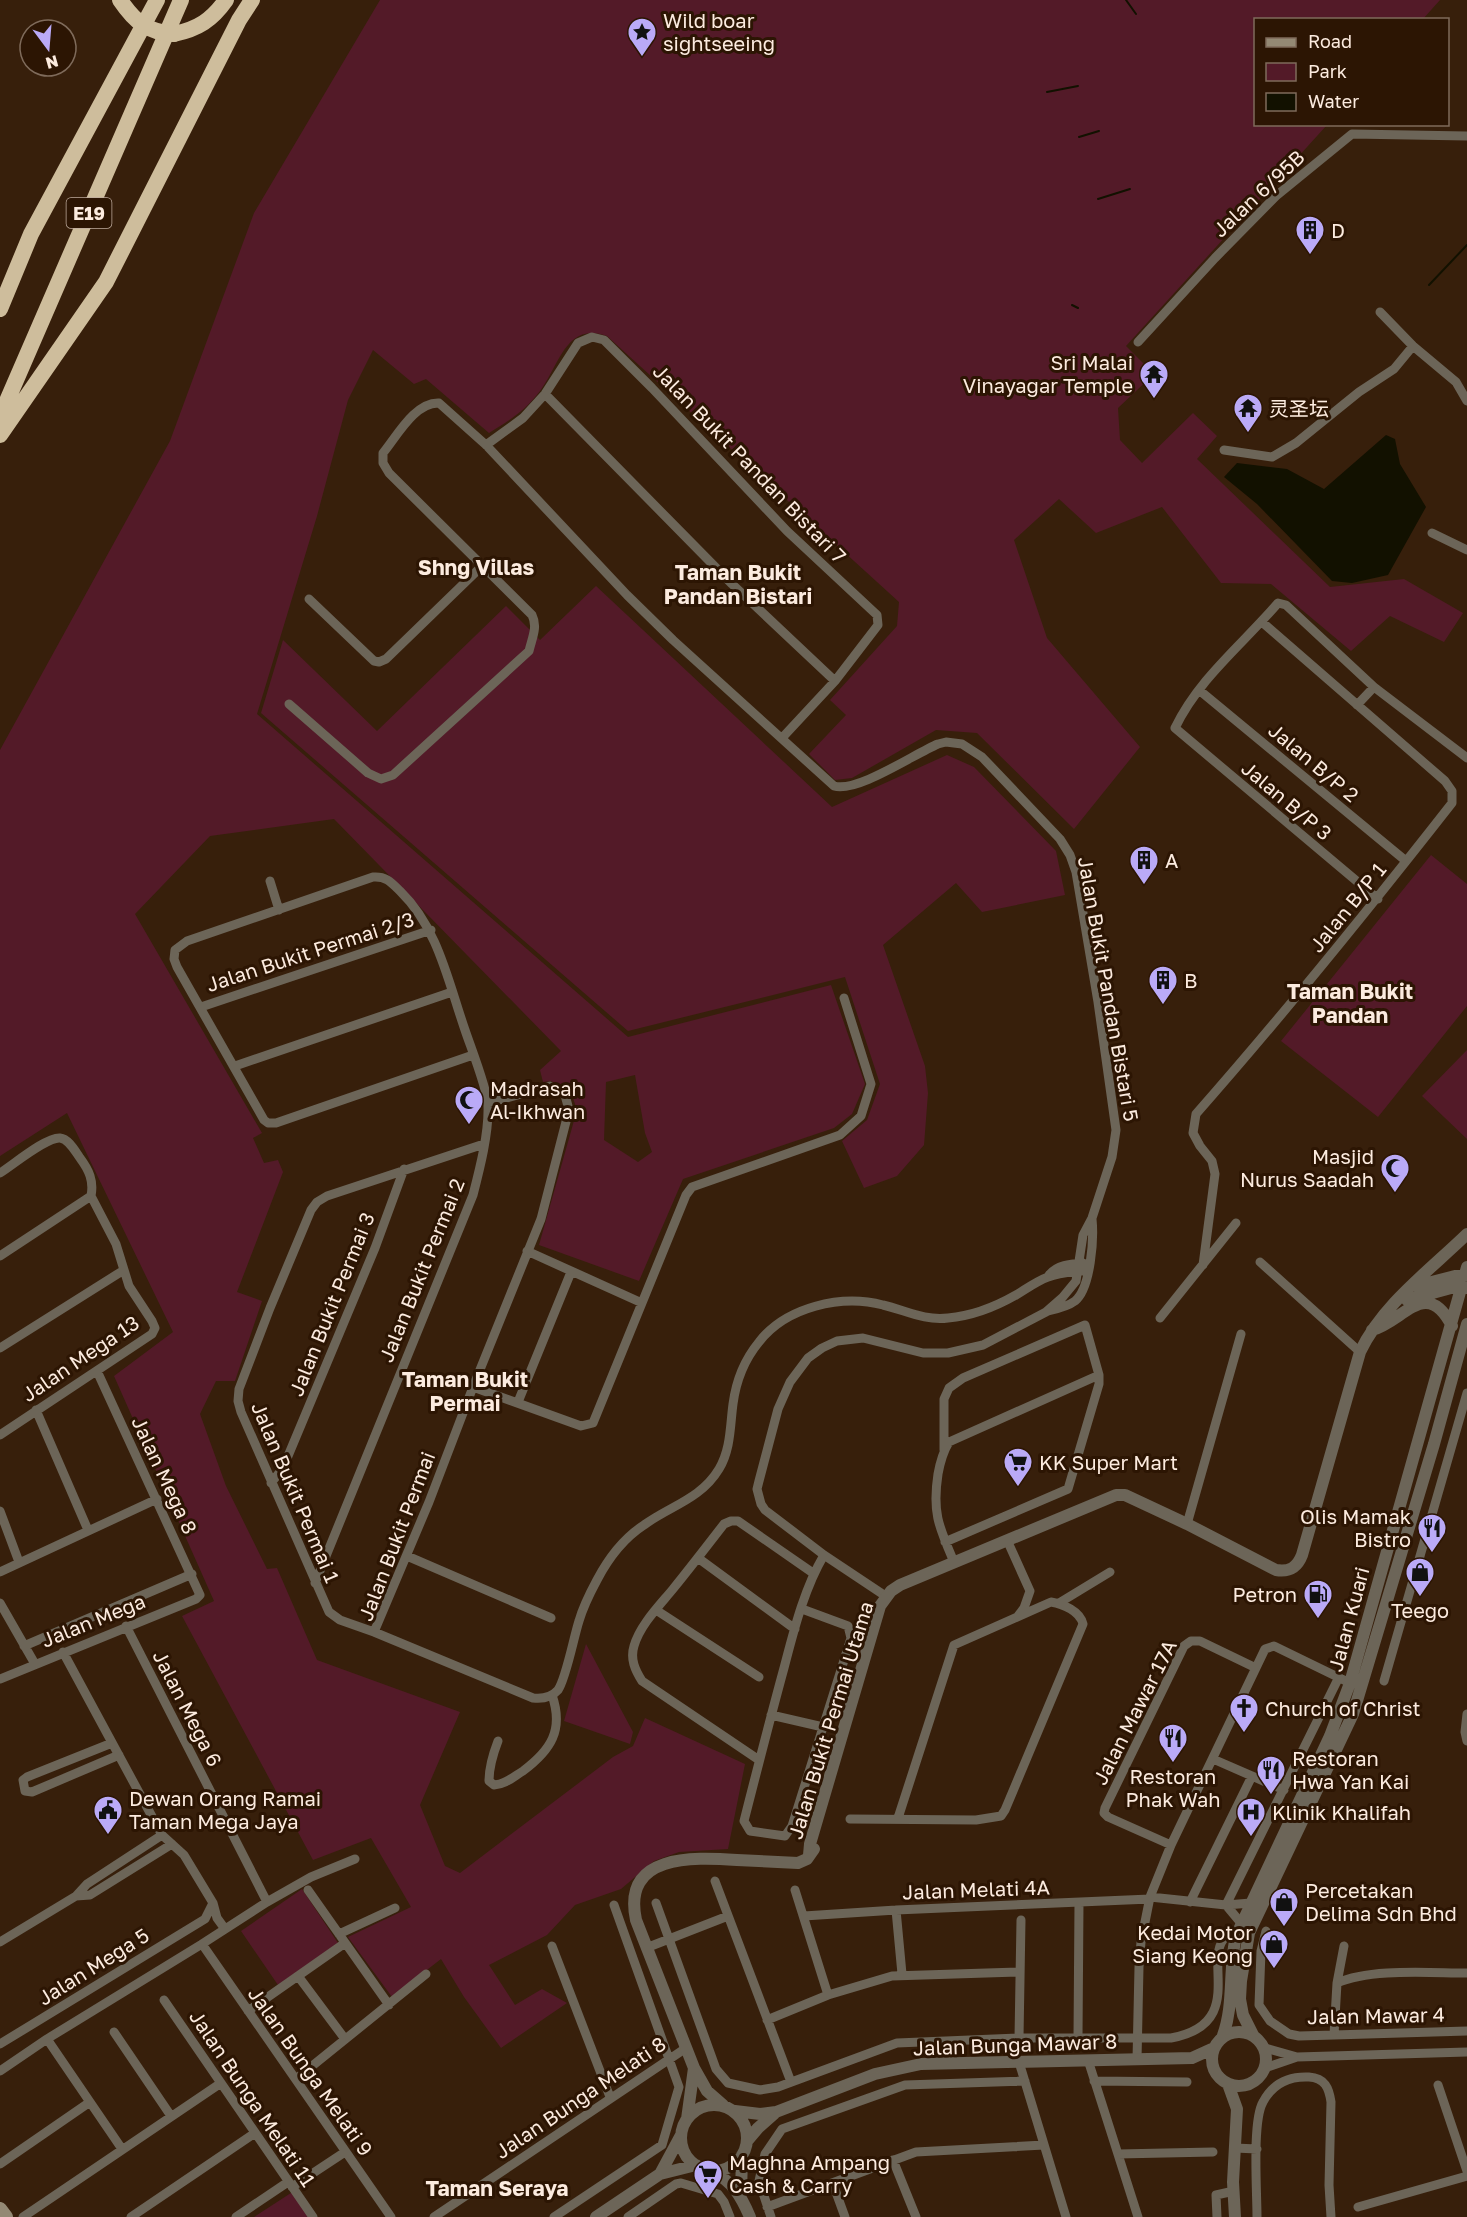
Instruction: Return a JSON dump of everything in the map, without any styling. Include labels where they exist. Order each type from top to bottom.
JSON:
[{"type":"highway","points":[[120,0],[129,13],[146,28],[158,33],[174,34],[192,30],[209,21],[226,0]]},
{"type":"highway","points":[[0,435],[106,282],[239,20],[252,0]]},
{"type":"highway","name":"E19","points":[[0,309],[31,234],[153,3]]},
{"type":"highway","name":"E19","points":[[0,417],[179,4]]},
{"type":"main road","points":[[0,2209],[6,2217]]},
{"type":"street","name":"Jalan 6/95B","points":[[1138,342],[1276,196],[1352,134],[1467,135]]},
{"type":"street","points":[[1380,312],[1413,346],[1456,382],[1467,400]]},
{"type":"street","name":"Jalan Bukit Pandan Bistari 7","points":[[486,446],[523,418],[545,394],[573,348],[582,340],[592,337],[600,339],[612,348],[787,531],[876,615],[878,625],[835,681],[782,738]]},
{"type":"street","points":[[1224,450],[1272,457],[1296,443],[1359,392],[1394,369],[1413,346]]},
{"type":"street","points":[[545,394],[723,576],[835,681]]},
{"type":"street","name":"Jalan Bukit Pandan Bistari 5","points":[[482,566],[389,473],[383,463],[383,453],[422,406],[441,404],[486,446],[673,640],[829,783],[844,787],[860,783],[938,744],[946,742],[962,744],[982,757],[1066,847],[1076,873],[1116,1130],[1112,1156],[1092,1218],[1083,1235],[1078,1267]]},
{"type":"street","points":[[1432,533],[1467,550]]},
{"type":"street","points":[[289,704],[368,773],[381,779],[393,775],[529,651],[535,631],[532,615],[482,566],[386,659],[379,662],[374,661],[309,599]]},
{"type":"street","points":[[1199,690],[1224,659],[1263,622],[1278,603],[1286,605],[1374,687],[1467,759]]},
{"type":"street","name":"Jalan B/P 1","points":[[1203,1265],[1215,1174],[1212,1161],[1200,1146],[1194,1133],[1196,1114],[1273,1027],[1378,898],[1452,802],[1452,791],[1446,781],[1263,622]]},
{"type":"street","points":[[1358,705],[1374,687]]},
{"type":"street","name":"Jalan B/P 3","points":[[1199,690],[1182,713],[1175,728],[1378,898]]},
{"type":"street","name":"Jalan B/P 2","points":[[1199,690],[1406,861]]},
{"type":"street","name":"Jalan Bukit Permai 2","points":[[279,910],[373,877],[389,880],[410,901],[437,943],[488,1103],[484,1144],[473,1195],[315,1583]]},
{"type":"street","points":[[270,881],[279,910],[187,941],[175,950],[175,963],[264,1120],[273,1124],[473,1055]]},
{"type":"street","name":"Jalan Bukit Permai 2/3","points":[[201,1006],[430,930]]},
{"type":"street","points":[[235,1066],[452,992]]},
{"type":"street","points":[[473,1387],[581,1426],[592,1423],[686,1195],[692,1187],[840,1135],[861,1116],[871,1084],[844,998]]},
{"type":"street","name":"Jalan Bukit Permai","points":[[488,1103],[550,1086],[565,1095],[569,1110],[541,1219],[407,1556],[374,1632],[533,1698],[540,1699],[552,1695]]},
{"type":"street","points":[[0,1173],[52,1139],[62,1138],[68,1142],[86,1166],[93,1187],[91,1196],[113,1236],[124,1270],[0,1348]]},
{"type":"street","name":"Jalan Bukit Permai 1","points":[[374,1632],[334,1617],[326,1607],[241,1412],[238,1401],[239,1389],[270,1308],[311,1210],[317,1202],[327,1196],[404,1169],[484,1144]]},
{"type":"street","name":"Jalan Bukit Permai 3","points":[[271,1483],[284,1467],[375,1248],[404,1169]]},
{"type":"street","points":[[0,1256],[91,1196]]},
{"type":"street","name":"Jalan Bukit Pandan Bistari 5","points":[[1088,1266],[1094,1236],[1092,1218]]},
{"type":"street","points":[[1160,1318],[1236,1223]]},
{"type":"street","points":[[1412,1287],[1467,1234]]},
{"type":"street","points":[[527,1251],[642,1303]]},
{"type":"street","points":[[1260,1262],[1360,1352]]},
{"type":"street","points":[[498,1741],[491,1759],[489,1773],[489,1781],[494,1785],[501,1785],[510,1780],[533,1762],[550,1744],[558,1719],[552,1695],[560,1686],[588,1597],[606,1565],[634,1532],[695,1496],[720,1469],[728,1446],[733,1403],[740,1375],[750,1354],[770,1330],[804,1310],[849,1301],[875,1303],[930,1319],[961,1317],[999,1304],[1051,1276],[1058,1268],[1088,1266]]},
{"type":"street","name":"Jalan Bukit Permai Utama","points":[[887,1596],[824,1555],[765,1510],[761,1504],[757,1489],[778,1409],[790,1382],[808,1358],[822,1348],[851,1338],[863,1338],[923,1353],[966,1350],[1010,1332],[1046,1312],[1068,1306],[1078,1298],[1085,1287],[1088,1266]]},
{"type":"street","name":"Jalan Bukit Permai Utama","points":[[1046,1312],[1076,1281],[1078,1267]]},
{"type":"street","name":"Jalan Mega 13","points":[[0,1434],[152,1334],[155,1328],[152,1321],[129,1286],[124,1270]]},
{"type":"street","points":[[518,1402],[571,1272]]},
{"type":"street","name":"Jalan Bukit Permai Utama","points":[[723,2105],[707,2091],[694,2068],[646,1948],[636,1920],[634,1899],[639,1882],[657,1867],[679,1860],[702,1858],[798,1863],[807,1859],[880,1606],[887,1596],[900,1585],[1116,1495],[1125,1495],[1276,1570],[1294,1568],[1302,1555],[1360,1352],[1372,1330],[1412,1287],[1466,1272]]},
{"type":"street","name":"Jalan Kuari","points":[[1218,2043],[1229,2014],[1233,1947],[1236,1936],[1330,1736],[1350,1683],[1464,1288],[1466,1272]]},
{"type":"street","points":[[1051,1276],[1067,1281],[1070,1289]]},
{"type":"street","points":[[1394,1304],[1434,1292],[1464,1288]]},
{"type":"street","points":[[1372,1330],[1383,1327],[1404,1311],[1425,1303],[1440,1308],[1452,1326]]},
{"type":"street","name":"Jalan Kuari","points":[[1253,2035],[1243,2014],[1240,1999],[1240,1981],[1249,1933],[1353,1714],[1434,1444],[1467,1324]]},
{"type":"street","points":[[945,1542],[1068,1489],[1099,1384],[1099,1375],[1085,1325],[963,1378],[948,1388],[944,1399],[944,1450],[935,1496],[937,1519],[945,1542],[954,1562]]},
{"type":"street","points":[[1186,1524],[1241,1334]]},
{"type":"street","name":"Jalan Mega 8","points":[[97,1371],[200,1595]]},
{"type":"street","points":[[944,1450],[954,1438],[1099,1375]]},
{"type":"street","points":[[1384,1681],[1467,1393]]},
{"type":"street","points":[[36,1410],[88,1530]]},
{"type":"street","points":[[0,1572],[157,1499]]},
{"type":"street","points":[[0,1512],[20,1562]]},
{"type":"street","points":[[759,1760],[642,1681],[636,1672],[633,1660],[634,1647],[639,1635],[656,1610],[724,1524],[731,1521],[738,1521],[813,1573]]},
{"type":"street","points":[[850,1819],[976,1820],[1001,1816],[1005,1810],[1083,1624],[1080,1616],[1055,1602],[1030,1592],[1007,1540]]},
{"type":"street","points":[[802,1609],[848,1626],[851,1638],[792,1826],[785,1836],[750,1832],[744,1821],[771,1714],[795,1629],[813,1573],[824,1555]]},
{"type":"street","points":[[407,1556],[551,1618]]},
{"type":"street","points":[[698,1558],[795,1629]]},
{"type":"street","points":[[898,1818],[954,1645],[1055,1602],[1110,1572]]},
{"type":"street","points":[[24,1646],[192,1574]]},
{"type":"street","points":[[1018,1616],[1030,1592]]},
{"type":"street","name":"Jalan Mega","points":[[0,1679],[196,1599],[200,1595]]},
{"type":"street","points":[[0,1603],[35,1664]]},
{"type":"street","points":[[656,1610],[759,1677]]},
{"type":"street","name":"Jalan Mega 6","points":[[126,1626],[267,1902]]},
{"type":"street","name":"Jalan Mawar 17A","points":[[1171,1845],[1108,1817],[1104,1813],[1105,1808],[1184,1646],[1191,1641],[1200,1641],[1256,1668]]},
{"type":"street","points":[[1137,2060],[1141,1942],[1150,1898],[1171,1845],[1265,1649],[1274,1646],[1350,1683]]},
{"type":"street","points":[[63,1652],[162,1835],[184,1855],[213,1903],[217,1918],[225,1929]]},
{"type":"street","points":[[1241,1923],[1226,1905],[1339,1677]]},
{"type":"street","points":[[771,1714],[823,1727]]},
{"type":"street","points":[[1467,1714],[1465,1732],[1467,1741]]},
{"type":"street","points":[[112,1743],[23,1780],[25,1791],[32,1792],[119,1755]]},
{"type":"street","points":[[1213,1759],[1284,1790]]},
{"type":"street","points":[[1190,1902],[1252,1776]]},
{"type":"street","points":[[0,1942],[76,1896],[87,1884],[162,1835]]},
{"type":"street","points":[[76,1896],[90,1896],[172,1844]]},
{"type":"street","points":[[0,2071],[47,2039],[267,1902],[311,1877],[355,1858]]},
{"type":"street","points":[[715,1881],[791,2082]]},
{"type":"street","points":[[308,1890],[388,2005]]},
{"type":"street","points":[[795,1890],[828,1995]]},
{"type":"street","name":"Jalan Melati 4A","points":[[804,1916],[1150,1898],[1226,1905],[1251,1903]]},
{"type":"street","points":[[213,1903],[205,1918],[217,1918]]},
{"type":"street","points":[[656,1903],[721,2078],[728,2084],[760,2090],[791,2082],[897,2043],[1019,2038],[1182,2036],[1204,2023],[1215,2009],[1219,1998],[1218,1964],[1221,1944],[1227,1936],[1236,1936]]},
{"type":"street","points":[[1078,2037],[1079,1903]]},
{"type":"street","points":[[554,2217],[662,2145],[679,2087],[614,1905]]},
{"type":"street","points":[[339,1934],[395,1908]]},
{"type":"street","points":[[896,1910],[902,1974]]},
{"type":"street","points":[[646,1948],[728,1916]]},
{"type":"street","name":"Jalan Mega 5","points":[[0,2044],[205,1918]]},
{"type":"street","points":[[1019,2038],[1021,1920]]},
{"type":"street","name":"Jalan Mawar 4","points":[[1249,1933],[1265,1934],[1261,1951],[1258,1996],[1262,2012],[1270,2021],[1289,2034],[1467,2031]]},
{"type":"street","points":[[248,2011],[345,1943]]},
{"type":"street","name":"Jalan Bunga Melati 9","points":[[202,1944],[391,2217]]},
{"type":"street","points":[[552,1946],[610,2097]]},
{"type":"street","points":[[1334,2035],[1337,1983],[1344,1946]]},
{"type":"street","points":[[767,2020],[828,1995],[881,1978],[902,1974],[1020,1972]]},
{"type":"street","points":[[1337,1983],[1355,1977],[1384,1974],[1467,1973]]},
{"type":"street","points":[[296,2079],[426,1974]]},
{"type":"street","points":[[298,1976],[345,2040]]},
{"type":"street","name":"Jalan Bunga Melati 11","points":[[164,2000],[313,2217]]},
{"type":"street","points":[[1216,2074],[1212,2056],[1218,2043],[1237,2031],[1253,2035],[1260,2040],[1267,2055],[1262,2075],[1243,2086],[1228,2084]]},
{"type":"street","points":[[114,2032],[171,2116]]},
{"type":"street","points":[[47,2039],[122,2149]]},
{"type":"street","name":"Jalan Bunga Mawar 8","points":[[735,2111],[760,2114],[776,2112],[875,2074],[921,2064],[1192,2058],[1218,2043]]},
{"type":"street","name":"Jalan Bunga Melati 8","points":[[434,2217],[686,2048]]},
{"type":"street","points":[[1265,2048],[1297,2056],[1467,2052]]},
{"type":"street","points":[[1265,2068],[1297,2056]]},
{"type":"street","points":[[1192,2058],[1228,2084],[1237,2109],[1235,2217]]},
{"type":"street","points":[[1088,2060],[1138,2217]]},
{"type":"street","points":[[1019,2062],[1066,2217]]},
{"type":"street","name":"Jalan Bukit Permai Utama","points":[[686,2120],[692,2094],[694,2068]]},
{"type":"street","points":[[1257,2217],[1259,2112],[1264,2100],[1283,2080],[1312,2077],[1323,2081],[1329,2089],[1331,2102],[1329,2186],[1331,2217]]},
{"type":"street","points":[[771,2217],[759,2181],[765,2154],[782,2129],[905,2085],[1025,2081]]},
{"type":"street","points":[[1094,2081],[1187,2082]]},
{"type":"street","points":[[23,2217],[221,2083]]},
{"type":"street","points":[[1237,2109],[1250,2084]]},
{"type":"street","points":[[1438,2085],[1467,2171]]},
{"type":"street","points":[[0,2164],[90,2102]]},
{"type":"street","points":[[660,2174],[686,2120],[692,2113],[706,2105],[723,2105],[735,2111],[747,2130],[747,2141],[742,2155],[741,2195]]},
{"type":"street","name":"Jalan Bunga Mawar 8","points":[[747,2141],[776,2112]]},
{"type":"street","points":[[131,2217],[255,2133]]},
{"type":"street","points":[[681,2134],[681,2142],[686,2155],[696,2165],[711,2170],[728,2181],[741,2195],[750,2217]]},
{"type":"street","points":[[767,2207],[916,2152],[1044,2145]]},
{"type":"street","points":[[1235,2148],[1257,2149]]},
{"type":"street","points":[[236,2217],[345,2151]]},
{"type":"street","points":[[1118,2154],[1213,2152]]},
{"type":"street","points":[[711,2170],[729,2167],[742,2155]]},
{"type":"street","points":[[893,2160],[916,2217]]},
{"type":"street","points":[[596,2217],[660,2174],[696,2165]]},
{"type":"street","points":[[1358,2207],[1467,2176]]},
{"type":"street","points":[[628,2217],[676,2184],[687,2184],[718,2194],[730,2217]]},
{"type":"street","points":[[833,2184],[845,2217]]},
{"type":"street","points":[[1217,2217],[1216,2195],[1234,2191]]},
{"type":"green space","points":[[380,0],[1440,0],[1424,18],[1254,18],[1254,126],[1326,126],[1126,346],[1154,374],[1118,408],[1120,440],[1142,463],[1193,413],[1217,436],[1197,459],[1330,587],[1404,579],[1463,613],[1444,642],[1390,616],[1351,651],[1271,584],[1221,583],[1162,507],[1096,533],[1059,499],[1014,540],[1047,638],[1140,747],[1074,829],[977,733],[936,730],[852,778],[835,780],[809,754],[846,715],[830,700],[897,626],[899,602],[607,336],[593,333],[573,340],[565,348],[535,398],[517,415],[489,433],[426,379],[414,384],[373,350],[348,400],[317,516],[257,714],[628,1037],[831,985],[865,1084],[852,1114],[834,1128],[683,1179],[639,1281],[539,1245],[577,1110],[571,1092],[551,1081],[543,1082],[540,1070],[561,1051],[334,819],[210,836],[135,914],[262,1133],[253,1138],[264,1163],[278,1160],[283,1172],[237,1292],[262,1301],[235,1381],[216,1381],[200,1414],[226,1486],[267,1569],[277,1568],[317,1660],[460,1712],[420,1805],[445,1866],[460,1873],[613,1757],[633,1746],[645,1718],[745,1764],[728,1849],[679,1852],[654,1861],[621,1889],[575,1905],[547,1935],[489,1965],[515,2005],[542,1989],[567,2003],[501,2048],[464,1997],[441,1959],[392,1997],[348,1937],[411,1907],[371,1838],[313,1860],[182,1616],[214,1601],[114,1376],[173,1332],[67,1113],[0,1156],[0,750],[170,441],[254,213]],"holes":[[[635,1075],[645,1133],[652,1152],[638,1162],[604,1140],[606,1082]]]},
{"type":"green space","points":[[596,586],[832,807],[947,755],[974,767],[1056,851],[1065,895],[982,912],[956,883],[883,945],[925,1066],[928,1093],[924,1145],[897,1176],[864,1188],[842,1141],[867,1120],[880,1084],[845,977],[628,1031],[261,713],[283,640],[377,731],[506,606],[540,640]]},
{"type":"green space","points":[[1431,855],[1467,884],[1467,1006],[1378,1117],[1281,1041]]},
{"type":"green space","points":[[1467,1050],[1467,1139],[1422,1096]]},
{"type":"green space","points":[[586,1644],[633,1732],[630,1744],[564,1721]]},
{"type":"green space","points":[[302,1889],[338,1943],[278,1985],[241,1931]]},
{"type":"green space","points":[[294,2191],[311,2217],[254,2217]]},
{"type":"water","points":[[1386,435],[1395,439],[1400,464],[1426,507],[1388,575],[1352,583],[1332,581],[1257,504],[1224,477],[1237,463],[1287,469],[1324,489]]},
{"type":"waterway","points":[[1126,0],[1136,14]]},
{"type":"waterway","points":[[1047,92],[1078,86]]},
{"type":"waterway","points":[[1079,137],[1099,131]]},
{"type":"waterway","points":[[1098,199],[1130,189]]},
{"type":"waterway","points":[[1429,285],[1467,245]]},
{"type":"waterway","points":[[1072,305],[1078,308]]},
{"type":"place","name":"Wild boar sightseeing","points":[[642,58]]},
{"type":"place","name":"D","points":[[1310,256]]},
{"type":"place","name":"Sri Malai Vinayagar Temple","points":[[1154,400]]},
{"type":"place","name":"灵圣坛","points":[[1248,434]]},
{"type":"place","name":"A","points":[[1144,886]]},
{"type":"place","name":"B","points":[[1163,1006]]},
{"type":"place","name":"Madrasah Al-Ikhwan","points":[[469,1126]]},
{"type":"place","name":"Masjid Nurus Saadah","points":[[1395,1194]]},
{"type":"place","name":"KK Super Mart","points":[[1018,1488]]},
{"type":"place","name":"Olis Mamak Bistro","points":[[1432,1554]]},
{"type":"place","name":"Teego","points":[[1420,1598]]},
{"type":"place","name":"Petron","points":[[1318,1620]]},
{"type":"place","name":"Church of Christ","points":[[1244,1734]]},
{"type":"place","name":"Restoran Phak Wah","points":[[1173,1764]]},
{"type":"place","name":"Restoran Hwa Yan Kai","points":[[1271,1796]]},
{"type":"place","name":"Dewan Orang Ramai Taman Mega Jaya","points":[[108,1836]]},
{"type":"place","name":"Klinik Khalifah","points":[[1251,1838]]},
{"type":"place","name":"Percetakan Delima Sdn Bhd","points":[[1284,1928]]},
{"type":"place","name":"Kedai Motor Siang Keong","points":[[1274,1970]]},
{"type":"place","name":"Maghna Ampang Cash & Carry","points":[[708,2200]]},
{"type":"district","name":"Shng Villas","points":[[476,567]]},
{"type":"district","name":"Taman Bukit Pandan Bistari","points":[[738,584]]},
{"type":"district","name":"Taman Bukit Pandan","points":[[1350,1003]]},
{"type":"district","name":"Taman Bukit Permai","points":[[465,1391]]},
{"type":"district","name":"Taman Seraya","points":[[497,2188]]}]
